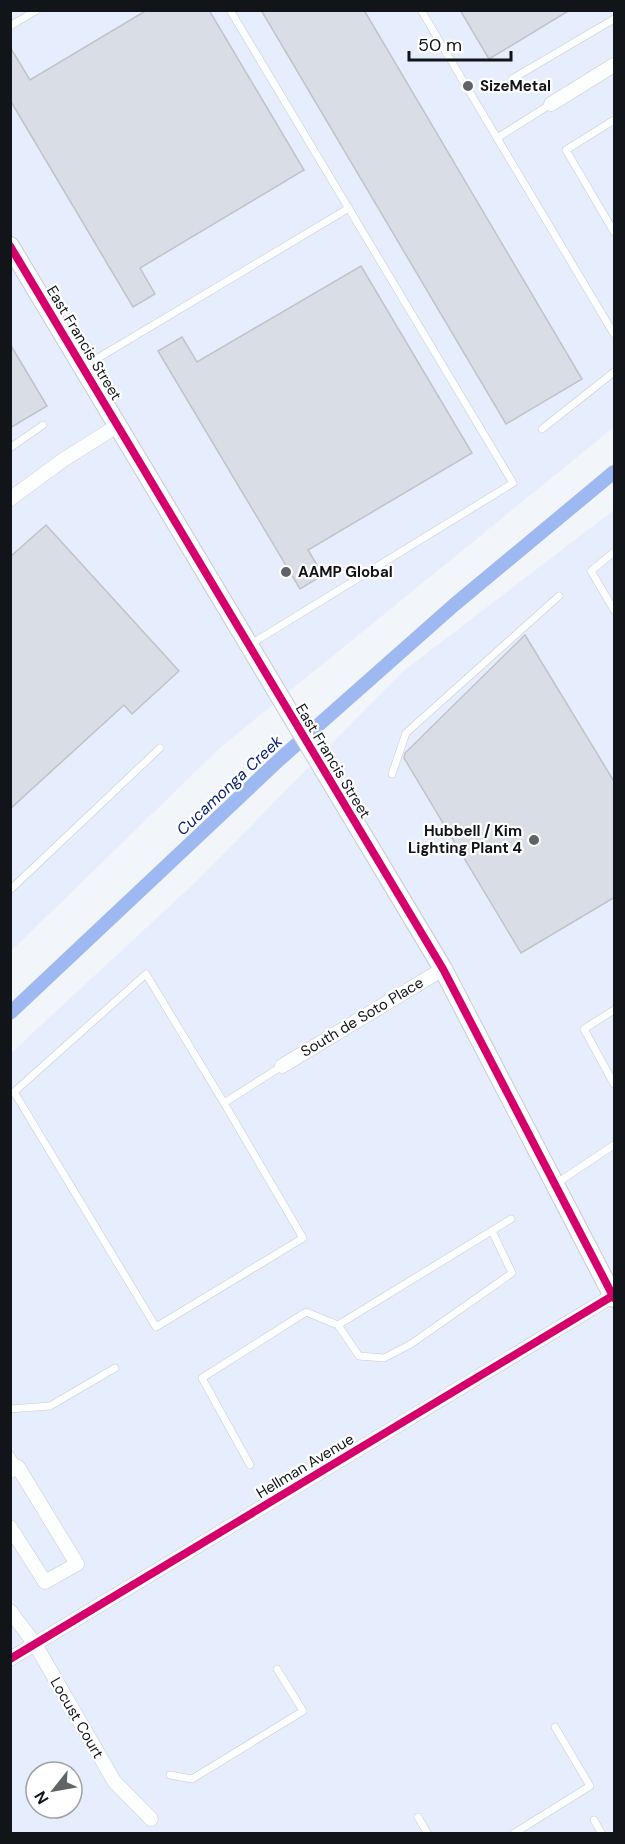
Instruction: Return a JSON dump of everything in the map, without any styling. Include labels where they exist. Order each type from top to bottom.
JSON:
[{"type":"street","points":[[551,104],[615,65]]},
{"type":"street","name":"East Francis Street","points":[[10,246],[443,969],[614,1297]]},
{"type":"street","points":[[10,499],[63,460],[117,426]]},
{"type":"street","name":"South de Soto Place","points":[[282,1066],[443,969]]},
{"type":"street","name":"Hellman Avenue","points":[[10,1659],[614,1297]]},
{"type":"street","points":[[10,1527],[45,1582],[77,1564],[14,1469]]},
{"type":"street","name":"Locust Court","points":[[10,1611],[35,1644],[114,1781],[151,1819]]},
{"type":"lane","points":[[10,26],[37,10]]},
{"type":"lane","points":[[230,10],[513,483],[248,646]]},
{"type":"lane","points":[[421,10],[615,334]]},
{"type":"lane","points":[[512,79],[615,19]]},
{"type":"lane","points":[[497,138],[551,104]]},
{"type":"lane","points":[[615,120],[566,150],[615,232]]},
{"type":"lane","points":[[82,367],[349,208]]},
{"type":"lane","points":[[542,429],[615,372]]},
{"type":"lane","points":[[10,448],[43,425]]},
{"type":"lane","points":[[615,552],[591,571],[615,610]]},
{"type":"lane","points":[[392,774],[406,733],[559,596]]},
{"type":"lane","points":[[10,890],[160,748]]},
{"type":"lane","points":[[146,975],[224,1103],[303,1238],[156,1327],[14,1092],[146,975]]},
{"type":"lane","points":[[615,1010],[584,1029],[615,1084]]},
{"type":"lane","points":[[224,1103],[282,1066]]},
{"type":"lane","points":[[555,1185],[615,1145]]},
{"type":"lane","points":[[338,1325],[511,1219]]},
{"type":"lane","points":[[250,1465],[202,1378],[306,1312],[338,1325],[359,1356],[384,1358],[411,1344],[512,1273],[492,1231]]},
{"type":"lane","points":[[10,1409],[50,1406],[115,1368]]},
{"type":"lane","points":[[10,1454],[14,1469]]},
{"type":"lane","points":[[170,1775],[192,1779],[303,1711],[276,1669]]},
{"type":"lane","points":[[513,1833],[590,1786],[555,1727]]},
{"type":"lane","points":[[418,1817],[428,1833]]},
{"type":"lane","points":[[594,1820],[602,1833]]},
{"type":"shaded area","points":[[11,11],[614,11],[614,427],[222,746],[11,951]]},
{"type":"shaded area","points":[[614,510],[614,1833],[11,1834],[11,1053],[200,878],[401,673]]},
{"type":"building","points":[[147,10],[209,10],[304,170],[140,268],[155,294],[133,307],[10,100],[10,47],[30,80]]},
{"type":"building","points":[[261,10],[364,10],[582,379],[506,424]]},
{"type":"building","points":[[460,10],[570,10],[489,59]]},
{"type":"building","points":[[361,266],[472,453],[308,550],[323,575],[300,589],[158,351],[182,337],[197,362]]},
{"type":"building","points":[[10,344],[47,406],[10,428]]},
{"type":"building","points":[[46,525],[179,671],[132,714],[124,705],[10,809],[10,557]]},
{"type":"building","name":"Hubbell / Kim Lighting Plant 4","points":[[525,635],[615,783],[615,897],[521,953],[404,758],[405,753]]},
{"type":"waterway","name":"Cucamonga Creek","points":[[10,1013],[280,759],[454,605],[614,472]]},
{"type":"cycle path","points":[[10,246],[443,969],[614,1298]]},
{"type":"cycle path","points":[[10,1659],[614,1295]]},
{"type":"place","name":"SizeMetal","points":[[468,86]]},
{"type":"place","name":"AAMP Global","points":[[286,572]]},
{"type":"place","name":"Hubbell / Kim Lighting Plant 4","points":[[534,840]]}]
